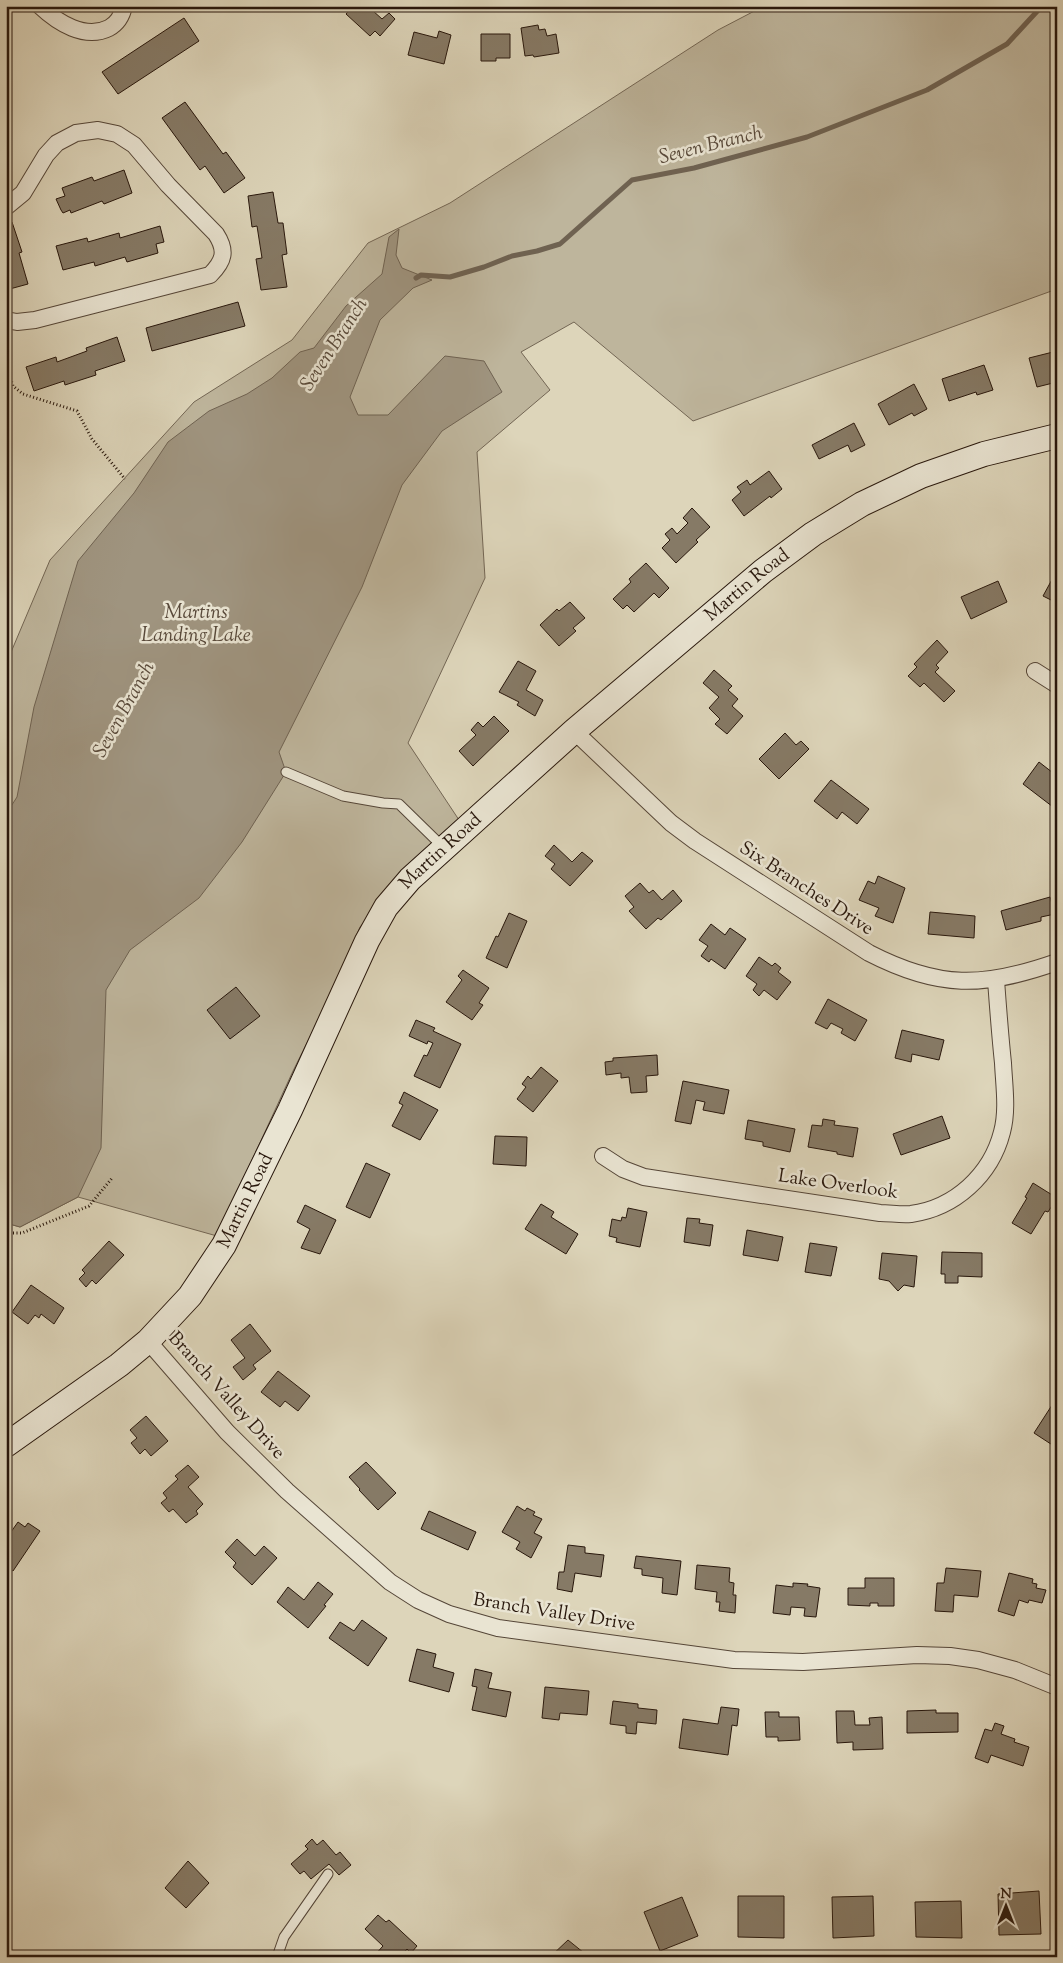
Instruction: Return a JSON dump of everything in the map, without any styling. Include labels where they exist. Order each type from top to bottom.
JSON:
[{"type":"street","points":[[40,6],[66,26],[80,30],[100,32],[116,24],[121,17],[124,6]]},
{"type":"street","points":[[6,207],[23,193],[46,155],[57,144],[76,132],[98,130],[117,134],[134,144],[168,185],[216,234],[222,244],[223,256],[219,266],[210,275],[35,320],[17,322],[6,320]]},
{"type":"street","name":"Martin Road","points":[[6,1445],[118,1365],[148,1341],[190,1296],[224,1245],[290,1110],[367,941],[386,907],[410,879],[574,731],[763,571],[813,534],[862,504],[921,476],[984,454],[1057,436]]},
{"type":"street","points":[[1035,671],[1057,685]]},
{"type":"street","name":"Six Branches Drive","points":[[574,731],[671,823],[695,841],[869,953],[898,968],[930,977],[963,981],[996,980],[1057,962]]},
{"type":"street","name":"Lake Overlook","points":[[602,1156],[623,1169],[644,1176],[880,1213],[910,1214],[939,1206],[962,1193],[980,1176],[993,1156],[1002,1131],[1005,1097],[996,980]]},
{"type":"street","name":"Branch Valley Drive","points":[[148,1341],[228,1432],[287,1491],[390,1582],[418,1600],[449,1614],[498,1628],[734,1660],[803,1662],[917,1655],[950,1656],[978,1660],[1015,1670],[1057,1687]]},
{"type":"lane","points":[[286,772],[343,796],[399,804],[444,849]]},
{"type":"lane","points":[[277,1957],[284,1937],[328,1874]]},
{"type":"path","points":[[6,365],[13,386],[23,394],[77,411],[92,439],[125,479]]},
{"type":"path","points":[[6,1233],[22,1233],[89,1206],[113,1177]]},
{"type":"shaded area","points":[[764,6],[1057,6],[1057,289],[693,421],[574,322],[521,352],[550,390],[477,452],[485,578],[408,743],[463,826],[412,864],[360,927],[331,995],[293,1071],[217,1236],[78,1197],[20,1227],[6,1223],[6,664],[50,560],[194,402],[292,340],[368,243],[450,203],[718,30]]},
{"type":"water","name":"Martins Landing Lake","points":[[399,229],[396,255],[402,268],[432,280],[413,288],[380,320],[350,397],[358,415],[388,415],[445,356],[484,361],[502,392],[442,431],[402,485],[362,587],[279,752],[286,772],[242,842],[199,898],[130,950],[106,990],[101,1148],[78,1197],[20,1227],[6,1223],[6,814],[17,797],[34,707],[78,561],[134,493],[168,442],[209,411],[247,394],[272,378],[300,352],[314,348],[346,306],[382,274],[389,237]]},
{"type":"building","points":[[353,6],[376,6],[372,10],[382,19],[389,13],[395,19],[380,36],[375,31],[370,36],[346,14]]},
{"type":"building","points":[[184,18],[199,41],[118,94],[102,72]]},
{"type":"building","points":[[538,25],[539,30],[545,29],[547,36],[556,34],[559,53],[534,57],[533,55],[525,56],[521,28]]},
{"type":"building","points":[[439,31],[451,35],[444,64],[408,55],[414,32],[437,38]]},
{"type":"building","points":[[481,34],[510,34],[510,58],[496,58],[496,61],[481,61]]},
{"type":"building","points":[[185,102],[223,154],[226,152],[245,178],[224,193],[205,166],[200,170],[162,118]]},
{"type":"building","points":[[124,170],[132,193],[104,204],[102,201],[71,213],[70,210],[63,213],[56,199],[65,196],[62,188],[92,177],[94,181]]},
{"type":"building","points":[[273,192],[278,223],[283,223],[287,254],[282,255],[287,287],[261,290],[256,259],[262,258],[257,226],[252,227],[248,196]]},
{"type":"building","points":[[12,222],[22,252],[19,253],[28,284],[6,290],[6,224]]},
{"type":"building","points":[[160,226],[164,242],[156,244],[158,253],[127,262],[125,257],[95,266],[94,262],[63,270],[56,246],[87,238],[88,242],[119,233],[120,238]]},
{"type":"building","points":[[238,302],[245,326],[152,351],[146,328]]},
{"type":"building","points":[[117,337],[125,361],[95,371],[96,375],[65,385],[64,381],[34,391],[26,367],[56,357],[57,362],[87,351],[86,348]]},
{"type":"building","points":[[1057,351],[1057,388],[1055,389],[1053,383],[1037,387],[1029,358]]},
{"type":"building","points":[[984,365],[993,390],[977,395],[976,392],[949,401],[942,379]]},
{"type":"building","points":[[914,384],[927,409],[914,416],[912,413],[889,425],[878,404]]},
{"type":"building","points":[[854,423],[865,445],[851,452],[848,445],[819,459],[812,445]]},
{"type":"building","points":[[769,471],[782,489],[744,516],[732,500],[741,492],[737,487],[747,480],[750,485]]},
{"type":"building","points":[[692,508],[710,527],[696,540],[698,542],[676,563],[662,548],[670,540],[665,534],[672,528],[677,534],[688,523],[683,518]]},
{"type":"building","points":[[646,563],[669,588],[659,598],[654,593],[634,612],[627,605],[623,609],[613,599],[631,582],[629,579]]},
{"type":"building","points":[[1055,574],[1057,575],[1057,603],[1043,596]]},
{"type":"building","points":[[998,581],[1007,602],[971,619],[961,597]]},
{"type":"building","points":[[570,602],[585,618],[573,628],[576,631],[559,646],[540,625],[557,609],[559,611]]},
{"type":"building","points":[[937,640],[948,652],[936,665],[939,668],[935,672],[955,691],[944,702],[924,683],[920,687],[908,676],[917,667],[914,664]]},
{"type":"building","points":[[518,661],[536,671],[526,690],[543,700],[535,716],[517,705],[519,702],[499,692]]},
{"type":"building","points":[[714,670],[732,686],[728,690],[738,699],[732,706],[743,716],[727,734],[715,724],[720,719],[709,708],[719,697],[703,683]]},
{"type":"building","points":[[494,716],[509,731],[473,766],[459,751],[476,735],[471,730],[478,722],[483,727]]},
{"type":"building","points":[[785,733],[796,745],[801,741],[809,749],[779,779],[759,759]]},
{"type":"building","points":[[1039,762],[1057,776],[1057,810],[1023,784]]},
{"type":"building","points":[[831,780],[869,809],[857,824],[842,812],[837,819],[814,801]]},
{"type":"building","points":[[554,845],[572,862],[582,852],[593,861],[570,886],[551,869],[555,864],[545,856]]},
{"type":"building","points":[[878,876],[905,888],[893,923],[875,916],[879,908],[859,900],[868,881],[875,884]]},
{"type":"building","points":[[640,883],[649,893],[653,890],[662,900],[673,890],[682,901],[661,920],[658,918],[646,929],[629,911],[634,907],[625,896]]},
{"type":"building","points":[[1050,897],[1055,914],[1041,917],[1041,921],[1006,930],[1001,911]]},
{"type":"building","points":[[930,912],[975,916],[974,938],[928,934]]},
{"type":"building","points":[[509,913],[527,921],[507,968],[486,958]]},
{"type":"building","points":[[711,924],[725,935],[730,928],[746,939],[725,969],[711,959],[709,962],[701,956],[708,946],[699,940]]},
{"type":"building","points":[[759,957],[772,966],[775,963],[781,968],[778,972],[791,982],[777,1000],[764,990],[759,996],[753,990],[757,984],[746,976]]},
{"type":"building","points":[[463,970],[489,988],[479,1003],[483,1005],[472,1020],[446,1002],[462,980],[458,976]]},
{"type":"building","points":[[236,987],[260,1016],[230,1039],[207,1010]]},
{"type":"building","points":[[828,999],[867,1020],[855,1041],[841,1033],[843,1029],[831,1023],[827,1029],[815,1023]]},
{"type":"building","points":[[416,1020],[435,1028],[433,1031],[461,1044],[440,1088],[414,1076],[424,1055],[427,1056],[433,1043],[428,1041],[427,1044],[409,1036]]},
{"type":"building","points":[[1057,1021],[1057,1080],[1052,1080]]},
{"type":"building","points":[[902,1030],[944,1040],[939,1060],[912,1054],[911,1062],[895,1058]]},
{"type":"building","points":[[657,1055],[658,1075],[646,1076],[647,1092],[631,1093],[629,1077],[621,1078],[621,1073],[606,1075],[605,1062],[613,1061],[613,1058]]},
{"type":"building","points":[[541,1067],[558,1081],[533,1112],[517,1099],[526,1087],[522,1084],[528,1076],[531,1079]]},
{"type":"building","points":[[683,1081],[729,1090],[724,1114],[703,1110],[705,1102],[696,1100],[691,1124],[675,1121]]},
{"type":"building","points":[[404,1092],[438,1110],[420,1140],[392,1126],[403,1105],[399,1103]]},
{"type":"building","points":[[942,1116],[950,1138],[901,1155],[893,1134]]},
{"type":"building","points":[[823,1119],[835,1121],[834,1125],[858,1128],[853,1157],[808,1147],[812,1125],[822,1126]]},
{"type":"building","points":[[748,1120],[795,1129],[790,1152],[763,1146],[763,1142],[745,1139]]},
{"type":"building","points":[[495,1136],[527,1137],[526,1166],[493,1164]]},
{"type":"building","points":[[366,1163],[390,1174],[370,1218],[346,1207]]},
{"type":"building","points":[[1033,1183],[1057,1198],[1048,1212],[1045,1211],[1031,1234],[1012,1223],[1027,1198],[1025,1197]]},
{"type":"building","points":[[541,1204],[554,1212],[551,1217],[578,1234],[566,1254],[525,1229]]},
{"type":"building","points":[[305,1205],[336,1220],[320,1254],[301,1248],[310,1229],[297,1222]]},
{"type":"building","points":[[628,1208],[647,1212],[640,1247],[616,1242],[617,1238],[609,1236],[612,1219],[621,1221],[622,1217],[626,1218]]},
{"type":"building","points":[[687,1218],[700,1219],[699,1223],[713,1225],[710,1246],[684,1242]]},
{"type":"building","points":[[747,1230],[783,1237],[778,1261],[743,1255]]},
{"type":"building","points":[[109,1241],[124,1255],[96,1284],[92,1280],[86,1287],[79,1279],[85,1273],[82,1270]]},
{"type":"building","points":[[810,1243],[837,1247],[831,1276],[805,1272]]},
{"type":"building","points":[[942,1252],[982,1253],[982,1277],[958,1276],[958,1283],[945,1283],[945,1274],[941,1274]]},
{"type":"building","points":[[882,1253],[917,1256],[914,1287],[904,1285],[898,1291],[889,1281],[879,1279]]},
{"type":"building","points":[[31,1285],[64,1308],[54,1324],[41,1314],[39,1318],[35,1315],[28,1324],[12,1312]]},
{"type":"building","points":[[250,1324],[271,1351],[253,1365],[256,1369],[243,1380],[233,1367],[245,1358],[231,1340]]},
{"type":"building","points":[[278,1371],[310,1396],[298,1411],[285,1401],[280,1407],[261,1392]]},
{"type":"building","points":[[1054,1402],[1057,1405],[1057,1448],[1034,1433]]},
{"type":"building","points":[[146,1416],[168,1441],[151,1456],[145,1449],[140,1454],[131,1443],[137,1438],[130,1430]]},
{"type":"building","points":[[366,1462],[396,1493],[378,1510],[349,1477]]},
{"type":"building","points":[[188,1465],[199,1477],[188,1487],[203,1504],[196,1511],[198,1514],[186,1523],[173,1509],[169,1512],[161,1503],[167,1498],[163,1493],[178,1479],[175,1476]]},
{"type":"building","points":[[517,1506],[525,1511],[527,1508],[535,1512],[533,1515],[542,1519],[534,1533],[542,1537],[531,1558],[516,1549],[520,1542],[502,1532]]},
{"type":"building","points":[[429,1511],[476,1532],[468,1550],[421,1529]]},
{"type":"building","points":[[18,1522],[25,1527],[28,1523],[40,1531],[13,1571],[6,1567],[6,1539]]},
{"type":"building","points":[[237,1539],[255,1556],[264,1546],[277,1558],[252,1585],[233,1567],[236,1563],[225,1552]]},
{"type":"building","points":[[568,1545],[585,1547],[585,1553],[604,1555],[601,1577],[575,1573],[572,1592],[557,1589],[559,1572],[564,1572]]},
{"type":"building","points":[[636,1556],[681,1561],[677,1595],[662,1593],[663,1578],[642,1575],[642,1569],[634,1568]]},
{"type":"building","points":[[697,1565],[730,1568],[729,1582],[734,1583],[733,1595],[736,1595],[735,1613],[719,1611],[720,1602],[716,1602],[717,1592],[695,1589]]},
{"type":"building","points":[[946,1568],[981,1571],[978,1597],[954,1595],[953,1612],[935,1611],[937,1583],[944,1583]]},
{"type":"building","points":[[1009,1573],[1033,1579],[1032,1583],[1037,1584],[1036,1588],[1046,1590],[1042,1603],[1029,1600],[1028,1603],[1019,1600],[1014,1616],[998,1611]]},
{"type":"building","points":[[865,1578],[894,1578],[894,1606],[878,1606],[878,1603],[870,1603],[870,1606],[848,1605],[848,1588],[865,1588]]},
{"type":"building","points":[[318,1582],[333,1594],[308,1628],[277,1602],[288,1587],[304,1600]]},
{"type":"building","points":[[793,1583],[808,1584],[807,1586],[820,1588],[816,1617],[804,1616],[805,1608],[791,1607],[790,1615],[773,1613],[776,1585],[793,1587]]},
{"type":"building","points":[[362,1620],[387,1638],[368,1666],[329,1638],[340,1622],[354,1631]]},
{"type":"building","points":[[417,1649],[436,1654],[433,1667],[454,1673],[449,1692],[409,1681]]},
{"type":"building","points":[[475,1669],[492,1673],[488,1688],[511,1692],[506,1717],[472,1710],[477,1687],[472,1686]]},
{"type":"building","points":[[545,1687],[589,1691],[587,1715],[560,1713],[559,1720],[542,1718]]},
{"type":"building","points":[[613,1701],[638,1704],[638,1708],[657,1710],[656,1724],[637,1722],[636,1734],[626,1733],[626,1726],[610,1724]]},
{"type":"building","points":[[721,1707],[739,1709],[737,1726],[732,1725],[728,1755],[679,1748],[683,1719],[718,1724]]},
{"type":"building","points":[[936,1710],[936,1713],[958,1713],[958,1732],[907,1733],[907,1711]]},
{"type":"building","points":[[836,1711],[854,1711],[855,1725],[870,1725],[869,1718],[882,1717],[883,1749],[853,1750],[853,1742],[837,1743]]},
{"type":"building","points":[[765,1712],[779,1712],[779,1717],[799,1717],[800,1740],[778,1741],[778,1737],[766,1737]]},
{"type":"building","points":[[995,1723],[1004,1726],[1001,1734],[1015,1739],[1014,1742],[1029,1747],[1023,1766],[991,1755],[988,1763],[975,1758],[985,1729],[992,1731]]},
{"type":"building","points":[[312,1839],[317,1845],[323,1840],[336,1855],[340,1852],[351,1865],[339,1875],[329,1864],[311,1879],[304,1871],[300,1874],[291,1864],[308,1849],[305,1846]]},
{"type":"building","points":[[188,1861],[209,1883],[186,1908],[165,1888]]},
{"type":"building","points":[[1039,1891],[1041,1934],[999,1935],[998,1894]]},
{"type":"building","points":[[738,1896],[784,1896],[784,1938],[738,1937]]},
{"type":"building","points":[[873,1896],[874,1936],[833,1938],[832,1897]]},
{"type":"building","points":[[682,1897],[698,1936],[660,1951],[644,1912]]},
{"type":"building","points":[[961,1901],[962,1938],[916,1937],[915,1902]]},
{"type":"building","points":[[378,1915],[386,1922],[389,1920],[417,1946],[411,1953],[407,1949],[400,1957],[373,1957],[383,1946],[365,1929]]},
{"type":"building","points":[[568,1940],[589,1957],[550,1957]]},
{"type":"waterway","name":"Seven Branch","points":[[416,278],[421,275],[450,277],[512,256],[560,244],[632,180],[694,168],[807,137],[927,90],[1007,44],[1042,6]]}]
